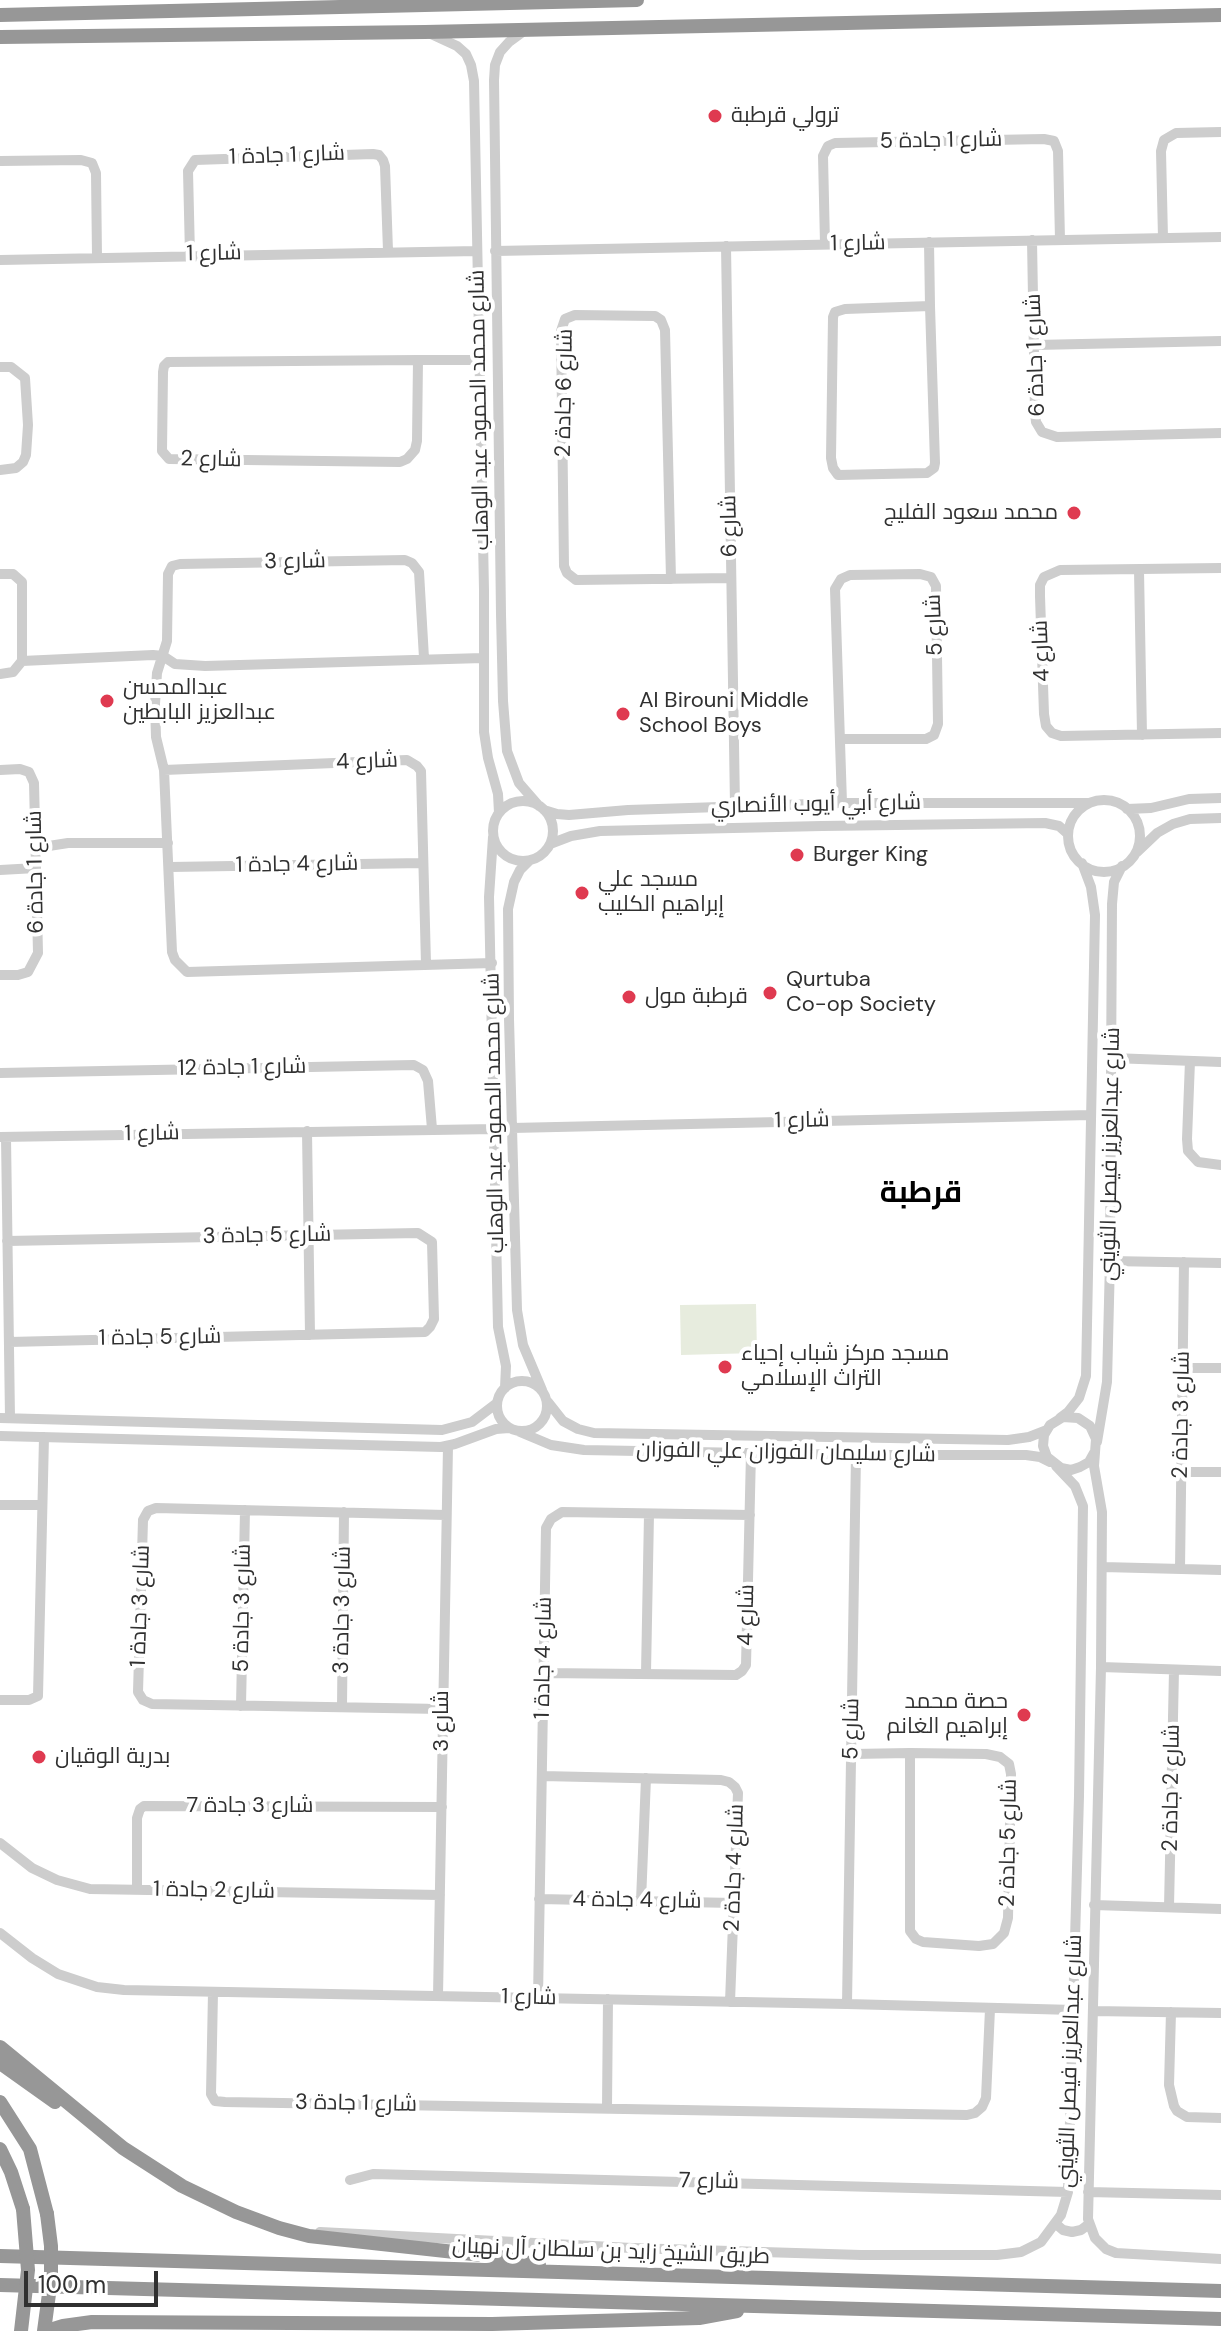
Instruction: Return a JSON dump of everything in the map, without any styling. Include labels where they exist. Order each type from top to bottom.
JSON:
[{"type":"highway","points":[[0,15],[415,2],[637,0]]},
{"type":"highway","points":[[0,37],[425,32],[1221,15]]},
{"type":"highway","points":[[0,2047],[105,2135]]},
{"type":"highway","points":[[0,2063],[141,2161],[236,2212],[293,2232],[326,2239],[500,2257],[563,2272]]},
{"type":"highway","points":[[0,2102],[30,2149],[47,2214],[51,2279],[46,2331],[92,2322],[369,2325],[699,2318],[752,2306]]},
{"type":"highway","points":[[0,2149],[23,2209],[28,2270],[21,2331]]},
{"type":"highway","name":"طريق الشيخ زايد بن سلطان آل نهيان","points":[[0,2256],[1221,2291]]},
{"type":"highway","points":[[0,2285],[1221,2319]]},
{"type":"highway","points":[[341,2331],[369,2325]]},
{"type":"street","name":"شارع محمد الحمود عبد الوهاب","points":[[527,29],[500,52],[495,65],[501,614],[507,751],[519,783],[542,808]]},
{"type":"street","name":"شارع محمد الحمود عبد الوهاب","points":[[425,32],[457,46],[466,54],[474,81],[484,732],[498,794],[499,813]]},
{"type":"street","points":[[1163,238],[1161,151],[1164,140],[1176,133],[1221,132]]},
{"type":"street","name":"شارع 1 جادة 5","points":[[825,244],[823,156],[828,146],[835,143],[1029,139],[1054,141],[1058,151],[1060,240]]},
{"type":"street","name":"شارع 1 جادة 1","points":[[190,255],[188,171],[195,160],[373,154],[379,155],[385,166],[388,251]]},
{"type":"street","points":[[0,161],[81,160],[92,163],[96,173],[97,257]]},
{"type":"street","points":[[476,169],[486,166],[495,172]]},
{"type":"street","name":"شارع 1","points":[[495,251],[1221,237]]},
{"type":"street","name":"شارع 1 جادة 6","points":[[1032,240],[1036,417],[1045,435],[1221,433]]},
{"type":"street","points":[[929,242],[934,468],[927,473],[838,475],[831,458],[835,312],[930,306]]},
{"type":"street","name":"شارع 6","points":[[726,246],[735,806]]},
{"type":"street","name":"شارع 1","points":[[0,260],[477,251]]},
{"type":"street","name":"شارع 6 جادة 2","points":[[671,579],[665,330],[661,320],[655,316],[575,315],[565,319],[561,331],[564,566],[567,573],[576,580],[671,579],[731,578]]},
{"type":"street","points":[[1035,345],[1221,341]]},
{"type":"street","name":"شارع 2","points":[[418,360],[417,441],[415,450],[400,462],[169,459],[162,451],[163,372],[168,362],[418,360],[479,360]]},
{"type":"street","points":[[0,367],[11,367],[25,378],[28,425],[23,462],[16,468],[0,470]]},
{"type":"street","name":"شارع 3","points":[[163,656],[167,641],[168,574],[172,566],[405,560],[419,572],[424,658]]},
{"type":"street","name":"شارع 4","points":[[1221,568],[1053,572],[1042,581],[1040,596],[1044,714],[1049,730],[1055,735],[1221,733]]},
{"type":"street","points":[[1139,570],[1142,735]]},
{"type":"street","points":[[0,574],[13,574],[22,582],[22,661],[13,672],[0,674]]},
{"type":"street","name":"شارع 5","points":[[840,739],[926,739],[934,735],[938,724],[936,586],[931,577],[920,574],[850,575],[841,579],[835,589],[842,803]]},
{"type":"street","points":[[484,590],[492,593],[501,589]]},
{"type":"street","points":[[484,614],[493,610],[501,614]]},
{"type":"street","points":[[22,661],[153,655],[163,656],[175,664],[205,666],[483,658]]},
{"type":"street","points":[[163,656],[157,673],[156,737],[164,770],[172,952],[187,972],[492,963]]},
{"type":"street","name":"شارع 4","points":[[164,770],[407,760],[417,766],[421,771],[426,964]]},
{"type":"street","name":"شارع 1 جادة 6","points":[[0,770],[29,772],[34,783],[38,953],[28,972],[0,975]]},
{"type":"street","points":[[1127,809],[1151,808],[1189,799],[1221,798]]},
{"type":"street","points":[[1133,856],[1139,845],[1140,833],[1137,821],[1127,809],[1110,800],[1089,803],[1073,817],[1068,834],[1070,849],[1082,863],[1100,871],[1122,866],[1133,856],[1157,833],[1173,824],[1190,819],[1221,818]]},
{"type":"street","points":[[515,802],[530,802],[542,808],[553,829],[550,844],[544,853],[529,861],[504,855],[493,837],[494,822],[499,813],[515,802]]},
{"type":"street","name":"شارع أبي أيوب الأنصاري","points":[[542,808],[569,815],[842,803],[1089,803]]},
{"type":"street","points":[[936,803],[940,812],[938,824]]},
{"type":"street","name":"شارع أبي أيوب الأنصاري","points":[[550,844],[571,836],[600,831],[938,824],[1045,823],[1059,826],[1068,834]]},
{"type":"street","name":"شارع محمد الحمود عبد الوهاب","points":[[493,837],[489,897],[498,1327],[506,1366],[505,1388]]},
{"type":"street","points":[[36,848],[68,843],[168,843]]},
{"type":"street","name":"شارع محمد الحمود عبد الوهاب","points":[[529,861],[514,882],[508,909],[512,1128],[518,1320],[529,1361],[542,1390]]},
{"type":"street","name":"شارع 4 جادة 1","points":[[170,867],[423,863]]},
{"type":"street","name":"شارع عبدالعزيز فيصل الثويني","points":[[1058,1419],[1076,1403],[1086,1376],[1095,915],[1091,887],[1082,863]]},
{"type":"street","name":"شارع عبدالعزيز فيصل الثويني","points":[[1089,2224],[1103,1567],[1102,1512],[1095,1473],[1095,1448],[1106,1391],[1112,904],[1114,882],[1122,866]]},
{"type":"street","points":[[0,870],[36,868]]},
{"type":"street","points":[[1112,1058],[1221,1062]]},
{"type":"street","points":[[1190,1061],[1188,1151],[1192,1158],[1202,1164],[1221,1165]]},
{"type":"street","name":"شارع 1 جادة 12","points":[[0,1073],[414,1065],[423,1070],[428,1081],[432,1129]]},
{"type":"street","name":"شارع 1","points":[[512,1128],[1091,1115]]},
{"type":"street","name":"شارع 1","points":[[3,1137],[495,1129]]},
{"type":"street","points":[[307,1131],[310,1335]]},
{"type":"street","points":[[0,1436],[448,1446],[489,1431],[533,1429],[546,1416],[548,1402],[542,1390],[534,1384],[514,1382],[505,1388],[497,1403],[472,1422],[442,1430],[5,1418],[9,1342],[3,1137]]},
{"type":"street","name":"شارع 5 جادة 3","points":[[7,1241],[418,1233],[432,1242],[434,1319],[425,1332]]},
{"type":"street","points":[[1110,1261],[1221,1263]]},
{"type":"street","name":"شارع 3 جادة 2","points":[[1180,1569],[1184,1262]]},
{"type":"street","name":"شارع 5 جادة 1","points":[[9,1342],[425,1332]]},
{"type":"street","points":[[1183,1368],[1221,1368]]},
{"type":"street","name":"شارع سليمان الفوزان علي الفوزان","points":[[548,1402],[563,1421],[594,1433],[1015,1439],[1047,1430]]},
{"type":"street","points":[[497,1403],[500,1419],[515,1430]]},
{"type":"street","points":[[1058,1419],[1082,1419],[1093,1430],[1095,1448],[1085,1465],[1066,1469],[1047,1457],[1043,1446],[1047,1430],[1058,1419]]},
{"type":"street","points":[[105,1440],[111,1430],[107,1420]]},
{"type":"street","points":[[131,1421],[126,1426],[126,1433],[134,1440]]},
{"type":"street","name":"شارع سليمان الفوزان علي الفوزان","points":[[515,1430],[551,1445],[573,1449],[1026,1455],[1054,1464]]},
{"type":"street","points":[[0,1700],[29,1700],[38,1696],[44,1437]]},
{"type":"street","points":[[962,1456],[963,1438]]},
{"type":"street","name":"شارع 3","points":[[438,1996],[448,1446]]},
{"type":"street","name":"شارع 4","points":[[543,1673],[736,1675],[746,1665],[751,1453]]},
{"type":"street","name":"شارع 5","points":[[847,2004],[856,1455]]},
{"type":"street","name":"شارع عبدالعزيز فيصل الثويني","points":[[293,2232],[356,2232],[689,2250],[986,2256],[1032,2248],[1041,2242],[1056,2224],[1068,2192],[1080,1768],[1083,1506],[1075,1486],[1054,1464]]},
{"type":"street","points":[[1181,1472],[1221,1472]]},
{"type":"street","points":[[0,1505],[41,1505]]},
{"type":"street","name":"شارع 3 جادة 1","points":[[442,1709],[152,1704],[143,1700],[138,1692],[143,1520],[148,1511],[156,1508],[446,1515]]},
{"type":"street","name":"شارع 3 جادة 5","points":[[241,1706],[245,1510]]},
{"type":"street","name":"شارع 3 جادة 3","points":[[342,1707],[344,1512]]},
{"type":"street","name":"شارع 4 جادة 1","points":[[538,1998],[546,1528],[551,1519],[562,1512],[750,1515]]},
{"type":"street","points":[[646,1673],[649,1514]]},
{"type":"street","points":[[1103,1567],[1221,1570]]},
{"type":"street","points":[[1101,1667],[1221,1671]]},
{"type":"street","name":"شارع 2 جادة 2","points":[[1169,1907],[1174,1670]]},
{"type":"street","name":"شارع 5 جادة 2","points":[[852,1754],[910,1753],[990,1754],[1009,1764],[1008,1918],[1004,1933],[993,1944],[923,1942],[910,1931],[910,1753]]},
{"type":"street","points":[[1080,1768],[1089,1776],[1099,1769]]},
{"type":"street","name":"شارع 4 جادة 2","points":[[542,1776],[721,1780],[735,1787],[738,1793],[730,2002]]},
{"type":"street","points":[[641,1901],[646,1778]]},
{"type":"street","points":[[1079,1796],[1091,1791],[1098,1796]]},
{"type":"street","name":"شارع 3 جادة 7","points":[[137,1889],[137,1818],[144,1806],[442,1807]]},
{"type":"street","name":"شارع 2 جادة 1","points":[[0,1843],[32,1868],[57,1880],[90,1889],[440,1895]]},
{"type":"street","name":"شارع 4 جادة 4","points":[[539,1899],[734,1903]]},
{"type":"street","points":[[1094,1905],[1221,1909]]},
{"type":"street","name":"شارع 1","points":[[0,1933],[45,1967],[83,1984],[124,1990],[1074,2010]]},
{"type":"street","name":"شارع 1 جادة 3","points":[[213,1992],[211,2094],[215,2101],[971,2114],[982,2107],[987,2093],[990,2009]]},
{"type":"street","points":[[607,2108],[608,1999]]},
{"type":"street","points":[[1093,2011],[1221,2013]]},
{"type":"street","points":[[1171,2012],[1169,2085],[1174,2106],[1187,2117],[1221,2118]]},
{"type":"street","points":[[1070,2149],[1089,2150]]},
{"type":"street","name":"شارع 7","points":[[350,2180],[373,2174],[1068,2192]]},
{"type":"street","points":[[1088,2192],[1221,2195]]},
{"type":"street","points":[[1056,2224],[1072,2232],[1089,2224],[1098,2242],[1116,2253],[1221,2259]]},
{"type":"shaded area","points":[[756,1304],[757,1353],[681,1355],[680,1305]]},
{"type":"place","name":"ترولي قرطبة","points":[[715,116]]},
{"type":"place","name":"محمد سعود الفليج","points":[[1074,513]]},
{"type":"place","name":"عبدالمحسن عبدالعزيز البابطين","points":[[107,701]]},
{"type":"place","name":"Al Birouni Middle School Boys","points":[[623,714]]},
{"type":"place","name":"Burger King","points":[[797,855]]},
{"type":"place","name":"مسجد علي إبراهيم الكليب","points":[[582,893]]},
{"type":"place","name":"Qurtuba Co-op Society","points":[[770,993]]},
{"type":"place","name":"قرطبة مول","points":[[629,997]]},
{"type":"place","name":"مسجد مركز شباب إحياء التراث الإسلامي","points":[[725,1367]]},
{"type":"place","name":"حصة محمد إبراهيم الغانم","points":[[1024,1715]]},
{"type":"place","name":"بدرية الوقيان","points":[[39,1757]]},
{"type":"district","name":"قرطبة","points":[[921,1194]]}]
